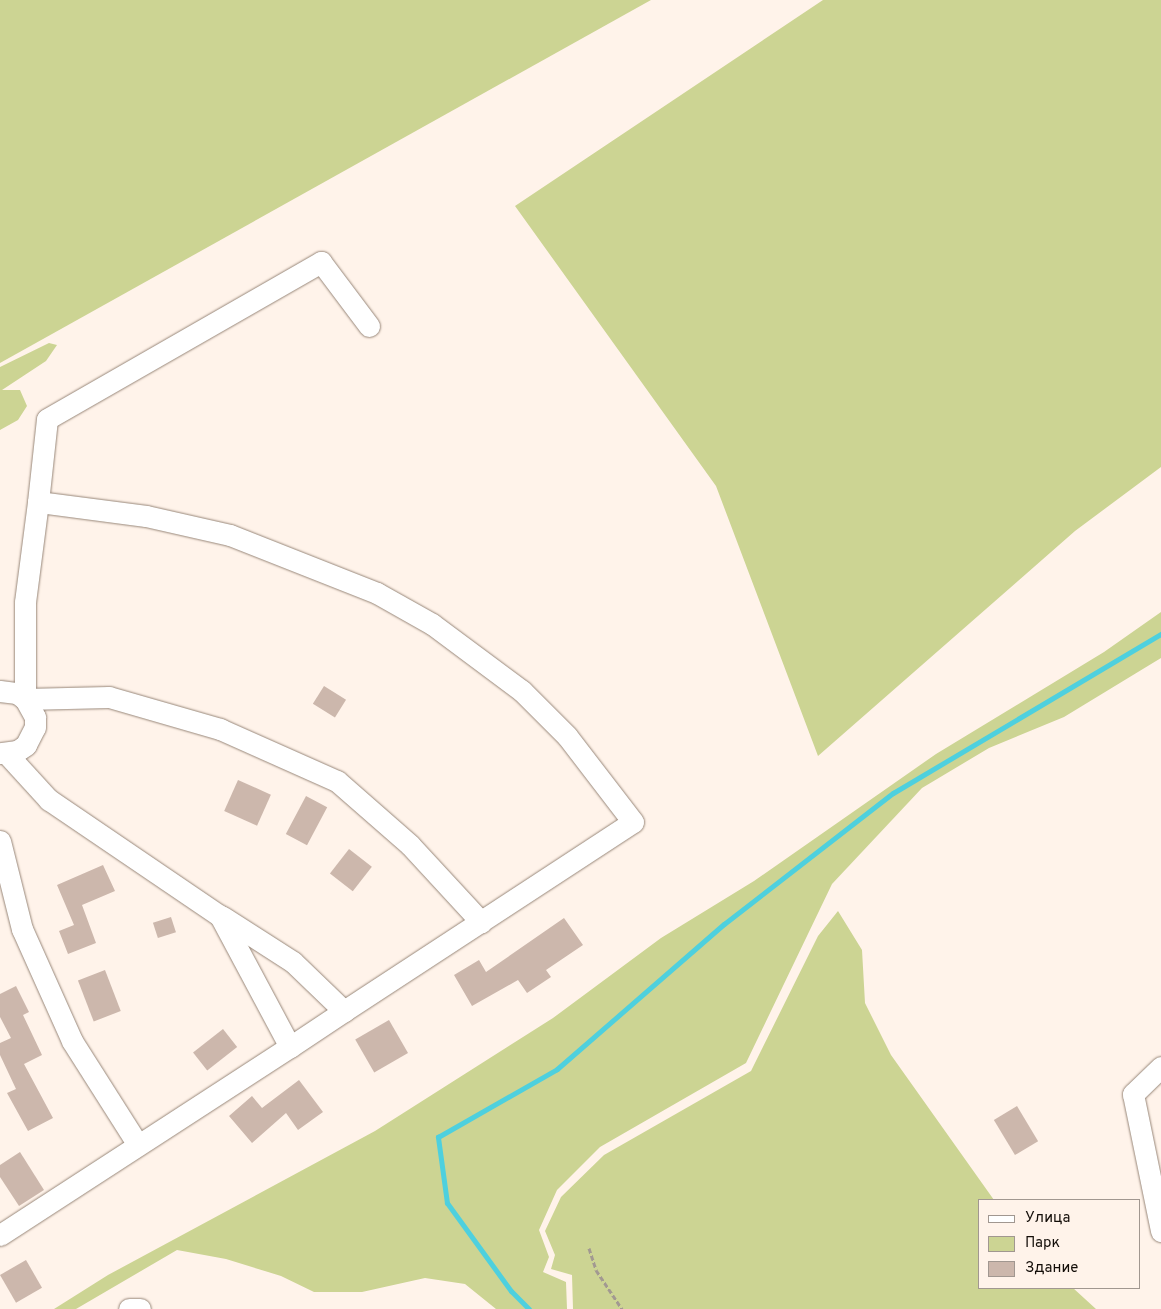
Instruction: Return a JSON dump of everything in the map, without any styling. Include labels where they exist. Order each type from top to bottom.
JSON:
[{"type":"lane","points":[[25,699],[25,602],[47,419],[321,262],[369,326]]},
{"type":"lane","points":[[0,1235],[633,822],[567,736],[522,692],[432,624],[376,593],[230,535],[146,516],[38,502]]},
{"type":"lane","points":[[0,691],[17,693],[25,699],[35,717],[32,737],[17,751],[4,753]]},
{"type":"lane","points":[[25,699],[109,697],[220,729],[337,781],[410,845],[481,922]]},
{"type":"lane","points":[[4,753],[49,800],[220,916],[293,962],[344,1012]]},
{"type":"lane","points":[[0,841],[22,929],[72,1041],[138,1145]]},
{"type":"lane","points":[[220,916],[290,1047]]},
{"type":"lane","points":[[1161,1067],[1133,1094],[1161,1231]]},
{"type":"lane","points":[[129,1309],[140,1309]]},
{"type":"path","points":[[589,1248],[596,1270],[622,1309]]},
{"type":"green space","points":[[0,0],[651,0],[0,363]]},
{"type":"green space","points":[[823,0],[1161,0],[1161,467],[1075,531],[818,756],[716,486],[515,206]]},
{"type":"green space","points":[[49,343],[57,345],[46,361],[2,390],[20,390],[27,406],[18,420],[0,430],[0,367]]},
{"type":"green space","points":[[1161,612],[1161,658],[1064,717],[989,748],[922,788],[832,884],[746,1063],[600,1147],[557,1190],[539,1230],[549,1257],[543,1272],[566,1282],[567,1309],[496,1309],[465,1284],[425,1278],[362,1292],[314,1292],[281,1276],[226,1259],[177,1250],[76,1309],[54,1309],[108,1275],[375,1131],[553,1018],[661,938],[754,881],[936,754],[1104,652]]},
{"type":"green space","points":[[838,911],[862,950],[865,1003],[891,1055],[993,1199],[978,1199],[978,1289],[1074,1289],[1096,1309],[573,1309],[572,1275],[551,1269],[555,1255],[545,1231],[561,1197],[604,1155],[751,1071],[818,936]]},
{"type":"building","points":[[324,686],[346,700],[335,718],[313,704]]},
{"type":"building","points":[[238,780],[271,795],[257,826],[224,811]]},
{"type":"building","points":[[306,796],[327,807],[307,845],[286,834]]},
{"type":"building","points":[[349,849],[372,867],[353,891],[330,873]]},
{"type":"building","points":[[103,865],[115,891],[82,905],[96,943],[68,954],[59,931],[74,925],[57,885]]},
{"type":"building","points":[[171,917],[176,932],[158,938],[153,923]]},
{"type":"building","points":[[564,918],[583,945],[546,970],[551,977],[527,993],[518,980],[472,1006],[454,975],[479,960],[486,972]]},
{"type":"building","points":[[105,970],[121,1011],[94,1021],[78,980]]},
{"type":"building","points":[[16,986],[29,1012],[23,1015],[42,1055],[24,1064],[53,1118],[28,1131],[7,1093],[16,1089],[0,1055],[0,1043],[11,1038],[0,1017],[0,994]]},
{"type":"building","points":[[389,1020],[408,1053],[374,1072],[355,1040]]},
{"type":"building","points":[[223,1029],[237,1047],[207,1071],[193,1052]]},
{"type":"building","points":[[299,1080],[323,1112],[298,1130],[286,1113],[252,1143],[229,1116],[252,1096],[262,1108]]},
{"type":"building","points":[[1017,1106],[1038,1141],[1015,1155],[994,1120]]},
{"type":"building","points":[[20,1152],[44,1190],[19,1206],[0,1177],[0,1165]]},
{"type":"building","points":[[26,1260],[42,1288],[16,1303],[0,1275]]},
{"type":"waterway","points":[[529,1309],[511,1291],[447,1203],[438,1137],[557,1069],[724,924],[893,793],[1161,634]]}]
